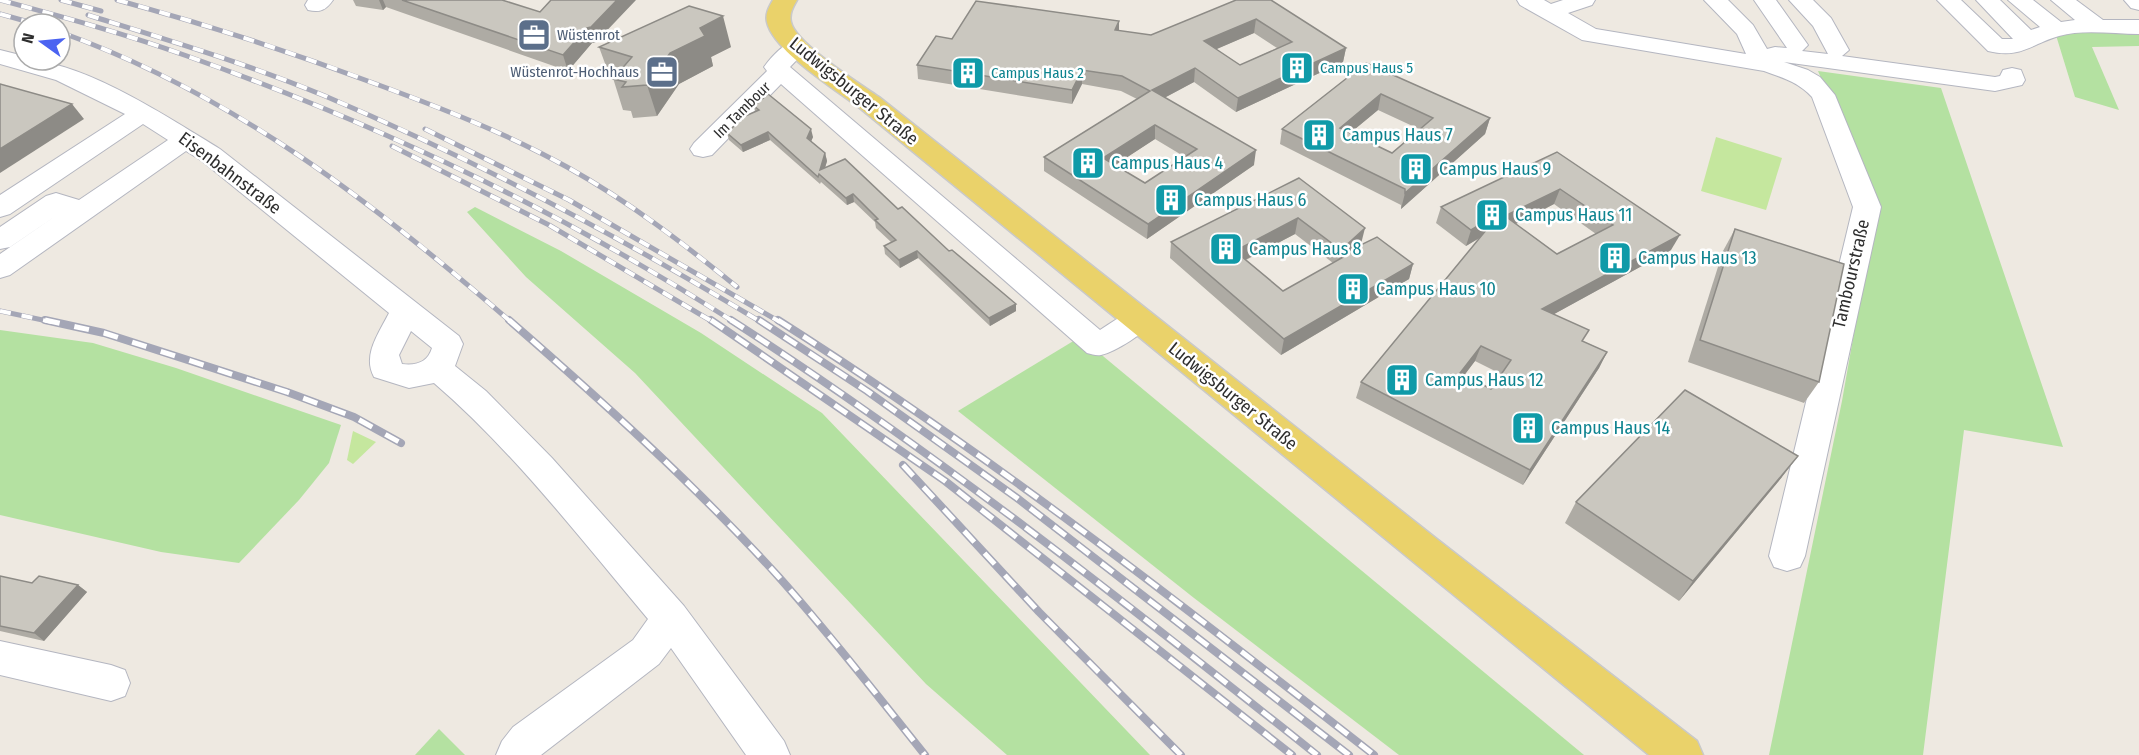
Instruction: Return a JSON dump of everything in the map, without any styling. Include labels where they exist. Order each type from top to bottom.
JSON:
[{"type":"main road","points":[[785,0],[778,13],[788,51]]},
{"type":"main road","name":"Ludwigsburger Straße","points":[[788,51],[870,103],[1682,755]]},
{"type":"street","points":[[1539,6],[1584,0]]},
{"type":"street","points":[[1715,0],[1744,27],[1755,45],[1756,52]]},
{"type":"street","points":[[1765,0],[1796,45]]},
{"type":"street","points":[[1800,0],[1823,23],[1837,50]]},
{"type":"street","points":[[1948,0],[1996,46],[2017,46],[2056,29],[2135,27]]},
{"type":"street","points":[[1987,0],[2028,40]]},
{"type":"street","points":[[2019,0],[2056,29]]},
{"type":"street","points":[[2062,0],[2098,27]]},
{"type":"street","points":[[2096,0],[2135,27]]},
{"type":"street","name":"Tambourstraße","points":[[1539,6],[1575,27],[1602,38],[1718,56],[1786,70],[1811,82],[1824,95],[1867,207],[1787,556]]},
{"type":"street","points":[[788,51],[837,119],[1098,345],[1139,320]]},
{"type":"street","name":"Im Tambour","points":[[703,148],[788,51]]},
{"type":"street","points":[[1718,56],[1756,52],[1995,84],[2013,80],[2012,75]]},
{"type":"street","name":"Eisenbahnstraße","points":[[0,57],[65,75],[143,113],[211,155],[448,344],[444,359],[435,366]]},
{"type":"street","points":[[837,119],[870,103]]},
{"type":"street","points":[[0,208],[143,113]]},
{"type":"street","points":[[0,268],[186,139]]},
{"type":"street","points":[[0,240],[56,202],[83,211]]},
{"type":"street","points":[[406,310],[384,355],[385,369],[393,375],[409,377],[426,373],[435,366],[475,400],[540,467],[671,618],[770,755]]},
{"type":"street","points":[[516,755],[527,741],[646,652],[671,618]]},
{"type":"street","points":[[0,658],[111,683]]},
{"type":"green space","points":[[2139,28],[2139,46],[2092,47],[2119,110],[2075,97],[2055,32]]},
{"type":"green space","points":[[1818,71],[1941,88],[2063,447],[1964,430],[1923,755],[1769,755],[1842,401],[1876,208]]},
{"type":"green space","points":[[1716,137],[1782,158],[1766,210],[1701,191]]},
{"type":"green space","points":[[475,207],[561,251],[701,333],[822,413],[1150,755],[1007,755],[926,684],[635,373],[526,277],[467,212]]},
{"type":"green space","points":[[0,330],[93,343],[176,368],[341,425],[329,463],[299,500],[239,563],[161,552],[0,515]]},
{"type":"green space","points":[[1080,337],[1584,755],[1399,755],[1194,598],[958,411]]},
{"type":"green space","points":[[353,431],[376,442],[353,464],[347,460]]},
{"type":"green space","points":[[439,729],[465,755],[415,755]]},
{"type":"building","points":[[402,0],[502,0],[540,12],[551,0],[617,0],[563,55]]},
{"type":"building","points":[[1236,0],[1271,0],[1346,48],[1238,98],[1195,68],[1152,90],[1256,150],[1148,224],[1044,157],[1150,91],[1122,76],[1082,70],[1072,90],[917,65],[936,36],[952,39],[976,1],[1119,21],[1115,30],[1151,35]],"holes":[[[1256,19],[1292,42],[1240,65],[1204,41]],[[1155,125],[1197,149],[1145,183],[1103,158]]]},
{"type":"building","points":[[689,6],[723,16],[700,28],[705,36],[670,53],[647,85],[622,87],[626,82],[613,79],[632,57],[599,47]]},
{"type":"building","points":[[1366,63],[1490,118],[1405,193],[1405,189],[1282,129]],"holes":[[[1381,94],[1433,118],[1392,153],[1340,128]]]},
{"type":"building","points":[[0,84],[72,104],[0,149]]},
{"type":"building","points":[[768,94],[811,129],[807,138],[825,153],[820,170],[845,159],[898,209],[902,207],[949,251],[952,250],[1016,304],[989,318],[917,251],[899,260],[884,246],[896,240],[853,194],[846,198],[819,174],[818,177],[768,132],[741,145],[727,133],[743,117],[759,110],[754,106]]},
{"type":"building","points":[[1557,152],[1680,235],[1542,309],[1589,330],[1582,341],[1607,352],[1530,470],[1361,382],[1501,212],[1471,230],[1441,207]],"holes":[[[1560,189],[1613,225],[1557,254],[1505,216]],[[1481,346],[1511,360],[1491,389],[1460,373]]]},
{"type":"building","points":[[1299,178],[1365,228],[1341,250],[1298,218],[1235,251],[1283,291],[1347,255],[1344,253],[1377,237],[1413,264],[1284,339],[1171,242]]},
{"type":"building","points":[[1735,229],[1844,264],[1819,382],[1700,340]]},
{"type":"building","points":[[1685,390],[1798,456],[1693,581],[1576,502]]},
{"type":"building","points":[[0,576],[32,583],[39,576],[78,585],[34,633],[0,626]]},
{"type":"railway","points":[[0,0],[118,33],[187,56],[259,82],[399,141],[536,207],[669,282],[734,322]]},
{"type":"railway","points":[[61,0],[101,11]]},
{"type":"railway","points":[[117,0],[312,61],[449,112],[521,143],[612,194],[676,239],[737,287]]},
{"type":"railway","points":[[0,14],[12,17]]},
{"type":"railway","points":[[88,15],[267,73],[382,121],[547,201],[761,322]]},
{"type":"railway","points":[[72,37],[123,57],[184,87],[243,120],[299,156],[354,194],[407,235],[511,322]]},
{"type":"railway","points":[[425,129],[569,200],[780,322]]},
{"type":"railway","points":[[392,146],[549,225],[713,322]]},
{"type":"railway","points":[[0,311],[52,322]]},
{"type":"railway","points":[[45,320],[104,333],[287,392],[354,417],[401,443]]},
{"type":"railway","points":[[509,320],[647,444],[745,541],[815,619],[925,755]]},
{"type":"railway","points":[[711,320],[945,481],[1292,755]]},
{"type":"railway","points":[[731,320],[882,422],[1030,530],[1317,755]]},
{"type":"railway","points":[[759,320],[867,391],[1017,498],[1349,755]]},
{"type":"railway","points":[[778,320],[932,422],[1081,530],[1374,755]]},
{"type":"railway","points":[[903,465],[1039,612],[1181,755]]},
{"type":"place","name":"Wüstenrot","points":[[534,35]]},
{"type":"place","name":"Campus Haus 5","points":[[1297,68]]},
{"type":"place","name":"Wüstenrot-Hochhaus","points":[[662,72]]},
{"type":"place","name":"Campus Haus 2","points":[[968,73]]},
{"type":"place","name":"Campus Haus 7","points":[[1319,135]]},
{"type":"place","name":"Campus Haus 4","points":[[1088,163]]},
{"type":"place","name":"Campus Haus 9","points":[[1416,169]]},
{"type":"place","name":"Campus Haus 6","points":[[1171,200]]},
{"type":"place","name":"Campus Haus 11","points":[[1492,215]]},
{"type":"place","name":"Campus Haus 8","points":[[1226,249]]},
{"type":"place","name":"Campus Haus 13","points":[[1615,258]]},
{"type":"place","name":"Campus Haus 10","points":[[1353,289]]},
{"type":"place","name":"Campus Haus 12","points":[[1402,380]]},
{"type":"place","name":"Campus Haus 14","points":[[1528,428]]}]
